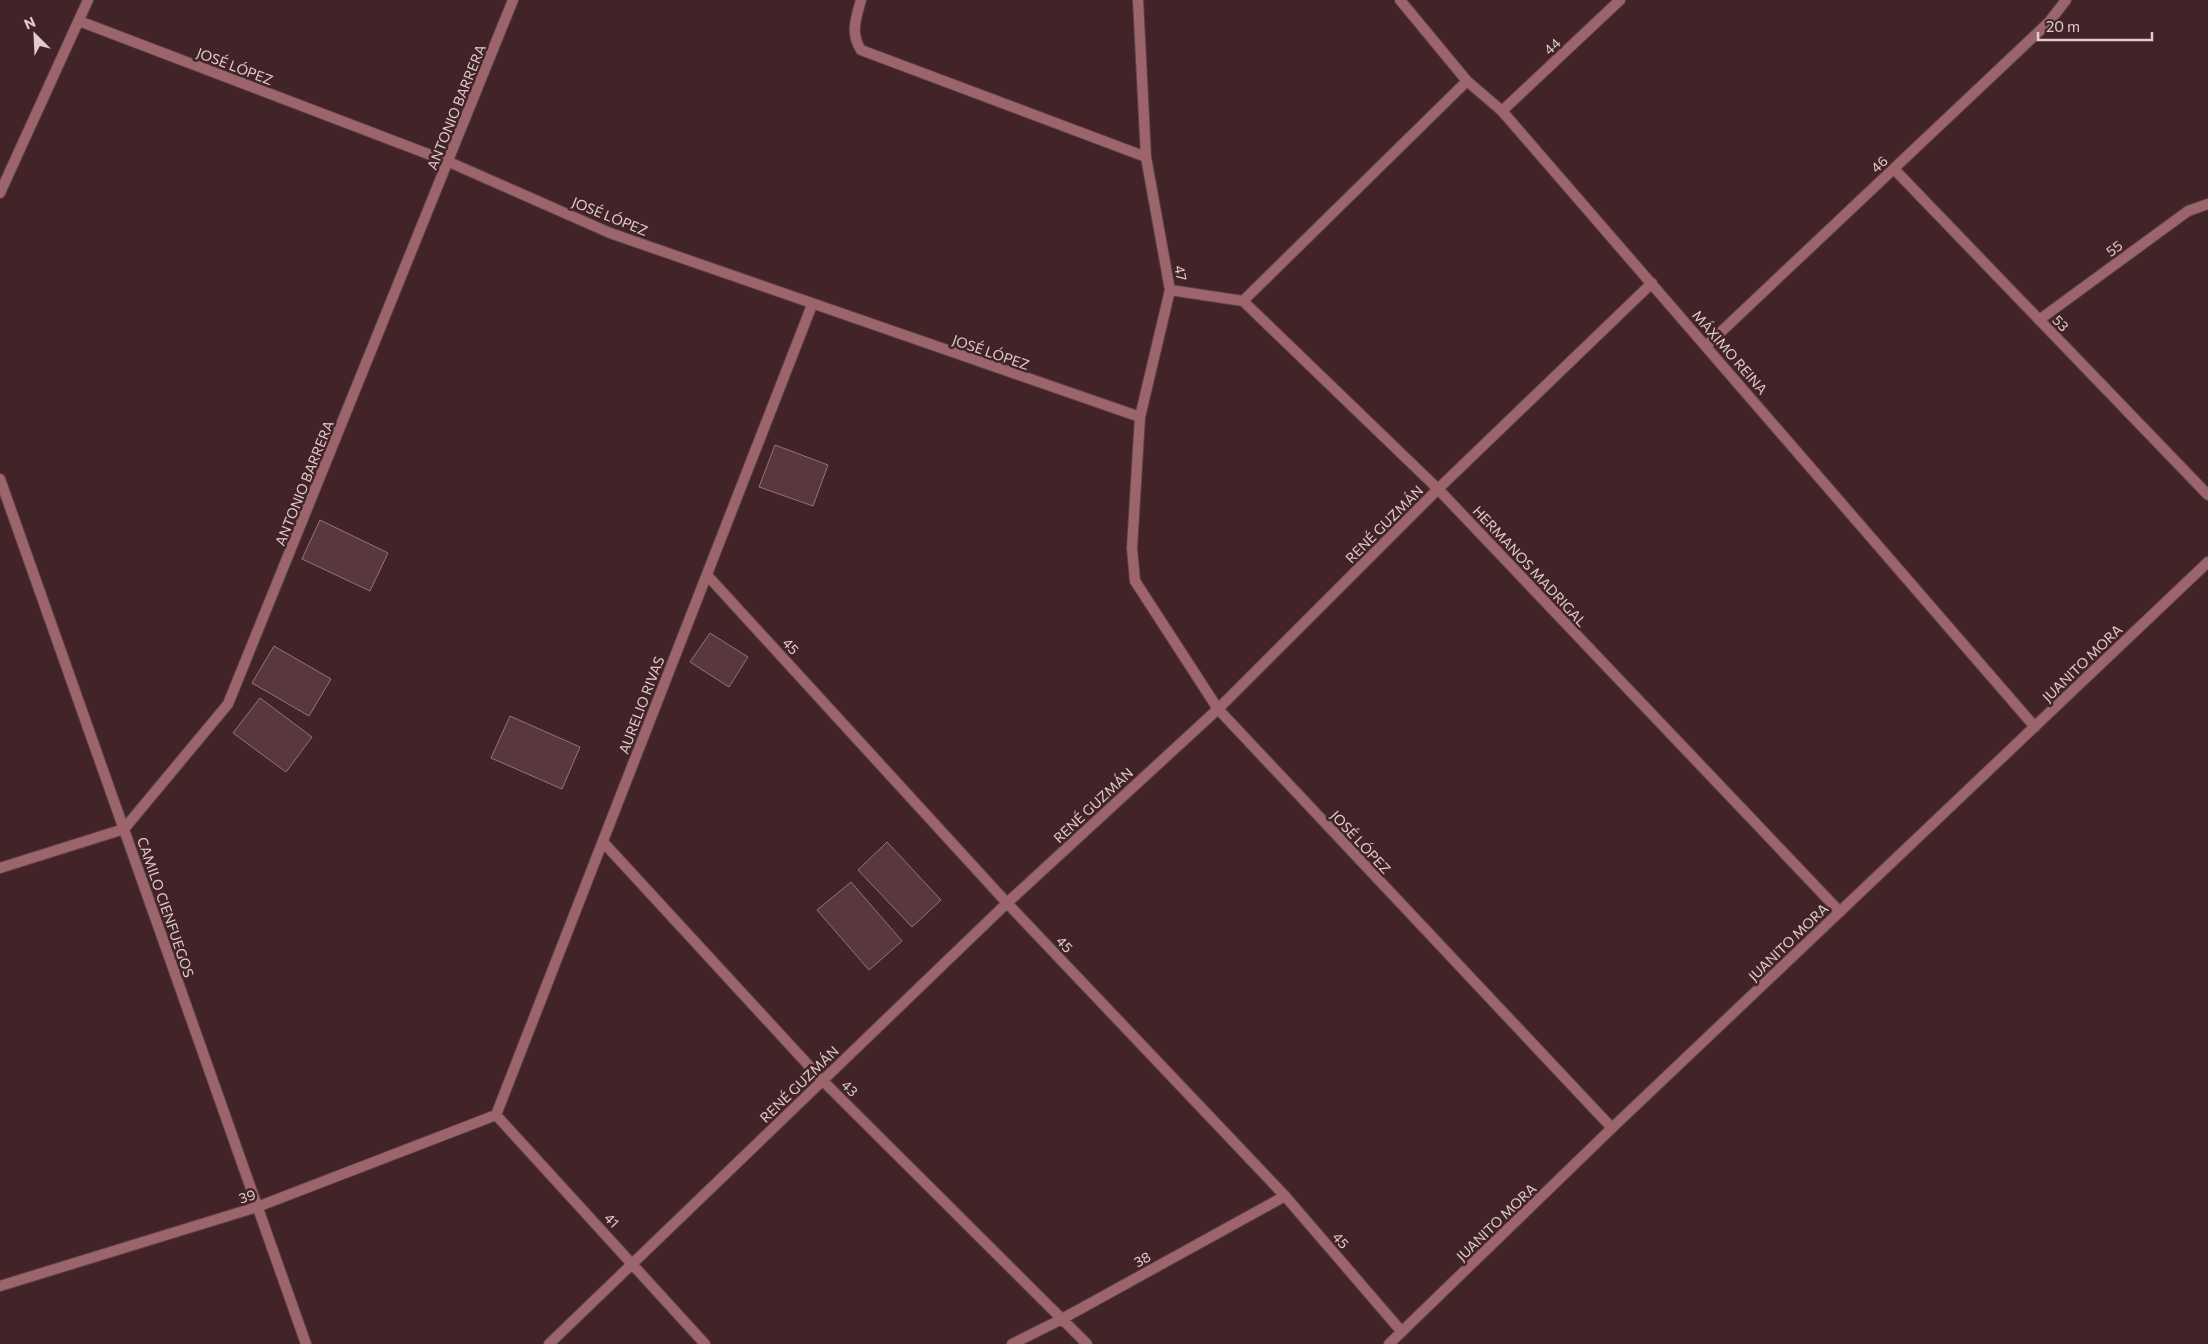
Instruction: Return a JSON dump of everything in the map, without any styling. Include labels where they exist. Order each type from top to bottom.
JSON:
[{"type":"street","points":[[0,193],[88,0]]},
{"type":"street","name":"ANTONIO BARRERA","points":[[124,829],[228,704],[513,0]]},
{"type":"street","points":[[861,0],[853,28],[856,42],[861,50],[1146,157]]},
{"type":"street","name":"47","points":[[1132,548],[1140,417],[1170,290],[1146,157],[1138,0]]},
{"type":"street","name":"MÁXIMO REINA","points":[[1400,0],[1467,81],[1502,111],[2035,727]]},
{"type":"street","name":"44","points":[[1502,111],[1620,0]]},
{"type":"street","name":"46","points":[[1706,346],[2049,22],[2066,0]]},
{"type":"street","name":"JOSÉ LÓPEZ","points":[[79,21],[448,162],[610,232],[812,305],[1140,417]]},
{"type":"street","points":[[1170,290],[1243,302],[1467,81]]},
{"type":"street","name":"53","points":[[1894,169],[2208,495]]},
{"type":"street","name":"55","points":[[2039,320],[2188,211],[2208,204]]},
{"type":"street","name":"RENÉ GUZMÁN","points":[[549,1344],[1007,903],[1218,709],[1438,489],[1652,283]]},
{"type":"street","name":"HERMANOS MADRIGAL","points":[[1243,302],[1438,489],[1840,912]]},
{"type":"street","name":"AURELIO RIVAS","points":[[496,1115],[812,305]]},
{"type":"street","name":"CAMILO CIENFUEGOS","points":[[0,479],[306,1344]]},
{"type":"street","name":"JOSÉ LÓPEZ","points":[[1132,548],[1136,581],[1218,709],[1612,1128]]},
{"type":"street","name":"JUANITO MORA","points":[[1389,1344],[1612,1128],[2208,562]]},
{"type":"street","name":"45","points":[[707,575],[1007,903],[1285,1196],[1402,1332]]},
{"type":"street","points":[[0,868],[124,829]]},
{"type":"street","name":"43","points":[[603,842],[823,1080],[1087,1344]]},
{"type":"street","name":"39","points":[[0,1286],[257,1207],[496,1115]]},
{"type":"street","name":"41","points":[[496,1115],[705,1344]]},
{"type":"street","name":"38","points":[[1012,1344],[1062,1319],[1285,1196]]},
{"type":"building","points":[[775,445],[828,465],[813,506],[759,487]]},
{"type":"building","points":[[320,520],[388,553],[370,591],[302,559]]},
{"type":"building","points":[[710,633],[748,657],[729,687],[690,662]]},
{"type":"building","points":[[274,646],[331,679],[309,716],[252,683]]},
{"type":"building","points":[[260,698],[312,737],[286,772],[233,733]]},
{"type":"building","points":[[510,716],[580,747],[562,789],[491,758]]},
{"type":"building","points":[[887,842],[941,900],[912,927],[858,870]]},
{"type":"building","points":[[851,882],[902,941],[869,970],[817,910]]}]
